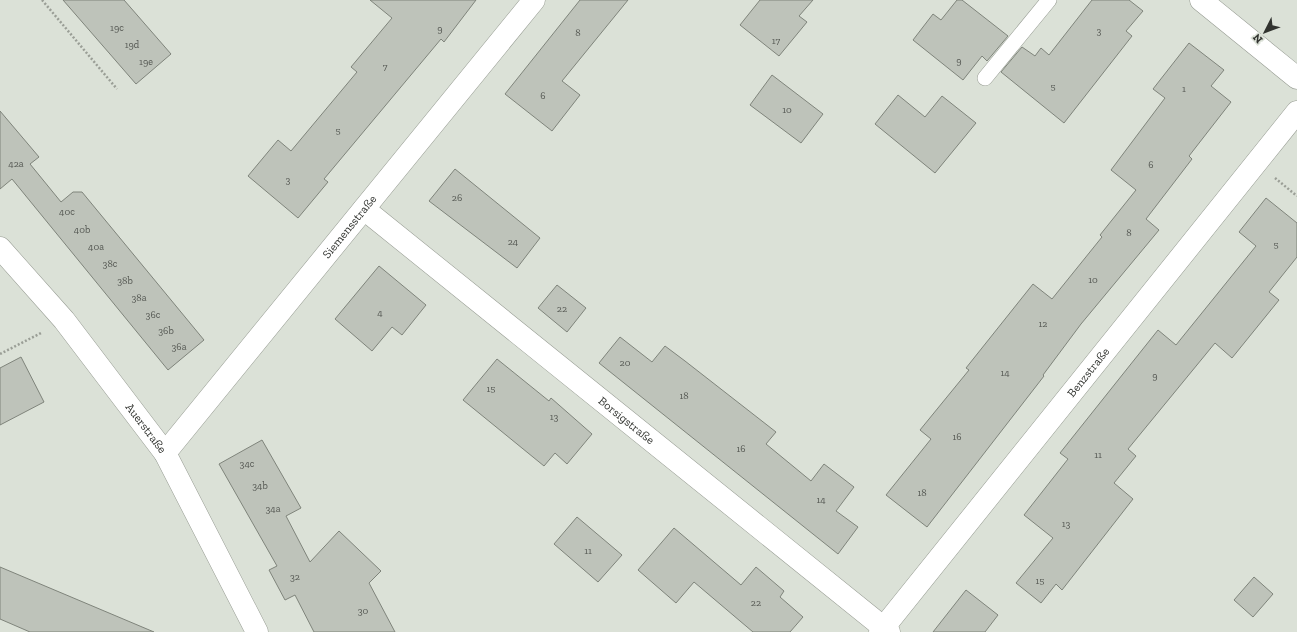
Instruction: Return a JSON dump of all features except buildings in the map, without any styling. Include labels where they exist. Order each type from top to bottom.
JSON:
[{"type":"street","name":"Siemensstraße","points":[[165,453],[534,0]]},
{"type":"street","points":[[1201,0],[1297,78]]},
{"type":"street","name":"Benzstraße","points":[[884,631],[1297,112]]},
{"type":"street","name":"Borsigstraße","points":[[364,209],[884,631]]},
{"type":"street","name":"Auerstraße","points":[[0,248],[64,320],[165,453],[257,632]]},
{"type":"lane","points":[[985,78],[1049,0]]},
{"type":"path","points":[[42,0],[117,89]]},
{"type":"path","points":[[0,354],[64,320]]}]
